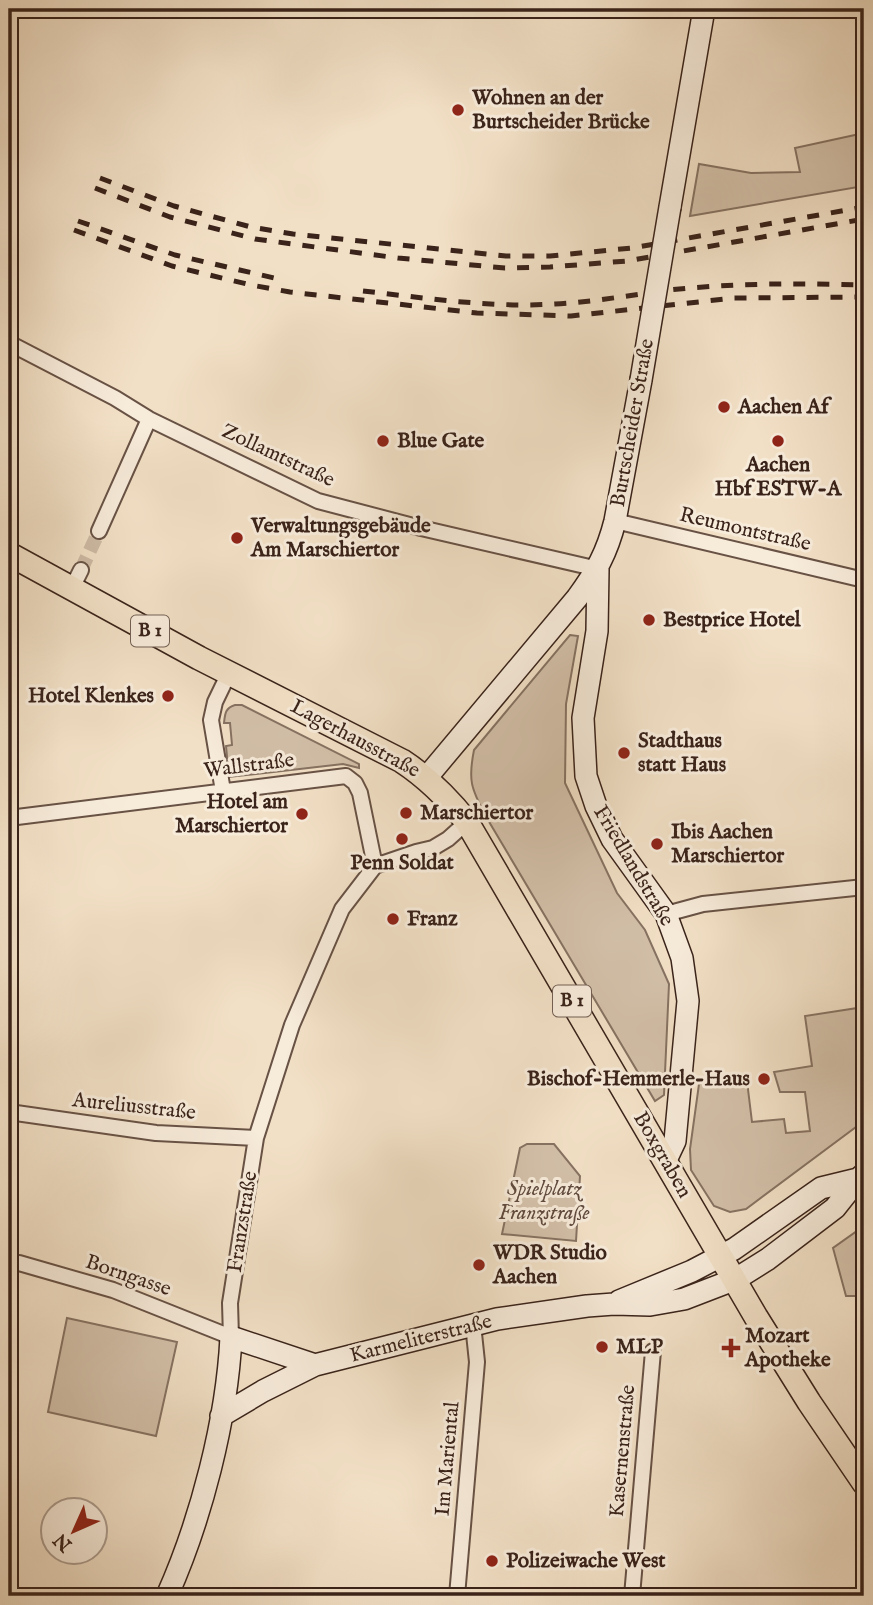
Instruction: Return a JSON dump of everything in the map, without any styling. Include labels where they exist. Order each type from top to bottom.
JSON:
[{"type":"main road","name":"Burtscheider Straße","points":[[427,777],[577,598],[598,569],[610,544],[704,9]]},
{"type":"main road","name":"Lagerhausstraße","points":[[9,554],[77,579],[229,673],[402,761],[427,777],[445,794],[467,822]]},
{"type":"main road","name":"Friedlandstraße","points":[[598,569],[597,631],[583,718],[586,776],[596,806],[612,839],[666,914],[682,958],[688,1001],[675,1141],[666,1160]]},
{"type":"main road","name":"Boxgraben","points":[[467,822],[809,1402],[864,1483]]},
{"type":"main road","name":"Karmeliterstraße","points":[[614,1304],[722,1256],[821,1188],[861,1176]]},
{"type":"main road","name":"Karmeliterstraße","points":[[221,1416],[315,1365],[473,1324],[529,1314],[614,1304],[650,1305],[684,1299],[736,1279],[768,1259],[835,1208],[861,1176]]},
{"type":"main road","points":[[232,1337],[315,1365]]},
{"type":"main road","name":"Franzstraße","points":[[167,1596],[184,1556],[195,1520],[229,1381],[232,1337]]},
{"type":"street","name":"Zollamtstraße","points":[[9,343],[149,419],[318,501],[598,569]]},
{"type":"street","points":[[99,531],[149,419]]},
{"type":"street","name":"Reumontstraße","points":[[615,522],[864,580]]},
{"type":"street","points":[[223,791],[211,720],[215,702],[229,673]]},
{"type":"street","name":"Wallstraße","points":[[9,818],[346,776],[355,783],[360,793],[375,866]]},
{"type":"street","points":[[375,866],[433,848],[467,822]]},
{"type":"street","name":"Franzstraße","points":[[232,1337],[230,1303],[256,1138],[292,1025],[342,909],[375,866]]},
{"type":"street","points":[[666,914],[703,905],[864,887]]},
{"type":"street","name":"Aureliusstraße","points":[[9,1112],[156,1133],[256,1138]]},
{"type":"street","name":"Borngasse","points":[[9,1263],[19,1263],[113,1290],[232,1337]]},
{"type":"street","name":"Im Mariental","points":[[457,1596],[477,1362],[473,1324]]},
{"type":"street","name":"Kasernenstraße","points":[[632,1596],[653,1351]]},
{"type":"green space","points":[[864,133],[864,186],[690,216],[699,164],[751,173],[800,172],[795,148]]},
{"type":"green space","points":[[570,635],[578,636],[566,704],[565,783],[617,893],[645,930],[669,984],[664,1095],[655,1101],[485,815],[472,784],[474,750]]},
{"type":"green space","points":[[235,705],[242,705],[359,764],[359,768],[343,764],[229,777],[226,746],[232,745],[230,723],[224,723],[227,710]]},
{"type":"green space","points":[[864,1007],[864,1121],[746,1209],[730,1212],[714,1206],[691,1170],[690,1149],[699,1084],[746,1073],[752,1122],[784,1119],[786,1133],[810,1131],[805,1092],[780,1092],[774,1072],[812,1066],[805,1016]]},
{"type":"green space","name":"Spielplatz Franzstraße","points":[[527,1144],[554,1144],[580,1176],[576,1241],[502,1234],[520,1148]]},
{"type":"green space","points":[[864,1226],[864,1296],[846,1296],[833,1248]]},
{"type":"green space","points":[[67,1318],[177,1342],[156,1436],[48,1412]]},
{"type":"tunnel","points":[[81,570],[99,531]]},
{"type":"railway","points":[[100,178],[174,206],[251,227],[293,234],[506,256],[550,256],[632,248],[864,207]]},
{"type":"railway","points":[[95,188],[170,217],[255,239],[398,258],[505,268],[627,261],[864,219]]},
{"type":"railway","points":[[78,221],[175,255],[283,280]]},
{"type":"railway","points":[[74,230],[172,266],[251,285],[290,292],[477,313],[571,316],[734,298],[864,297]]},
{"type":"railway","points":[[363,291],[459,302],[531,305],[582,302],[711,286],[864,285]]},
{"type":"place","name":"Wohnen an der Burtscheider Brücke","points":[[458,110]]},
{"type":"place","name":"Aachen Af","points":[[724,407]]},
{"type":"place","name":"Blue Gate","points":[[383,441]]},
{"type":"place","name":"Aachen Hbf ESTW-A","points":[[778,441]]},
{"type":"place","name":"Verwaltungsgebäude Am Marschiertor","points":[[237,538]]},
{"type":"place","name":"Bestprice Hotel","points":[[649,620]]},
{"type":"place","name":"Hotel Klenkes","points":[[168,696]]},
{"type":"place","name":"Stadthaus statt Haus","points":[[624,753]]},
{"type":"place","name":"Marschiertor","points":[[406,813]]},
{"type":"place","name":"Hotel am Marschiertor","points":[[302,814]]},
{"type":"place","name":"Penn Soldat","points":[[402,839]]},
{"type":"place","name":"Ibis Aachen Marschiertor","points":[[657,844]]},
{"type":"place","name":"Franz","points":[[393,919]]},
{"type":"place","name":"Bischof-Hemmerle-Haus","points":[[764,1079]]},
{"type":"place","name":"WDR Studio Aachen","points":[[479,1265]]},
{"type":"place","name":"MLP","points":[[602,1347]]},
{"type":"place","name":"Mozart Apotheke","points":[[731,1348]]},
{"type":"place","name":"Polizeiwache West","points":[[492,1561]]}]
